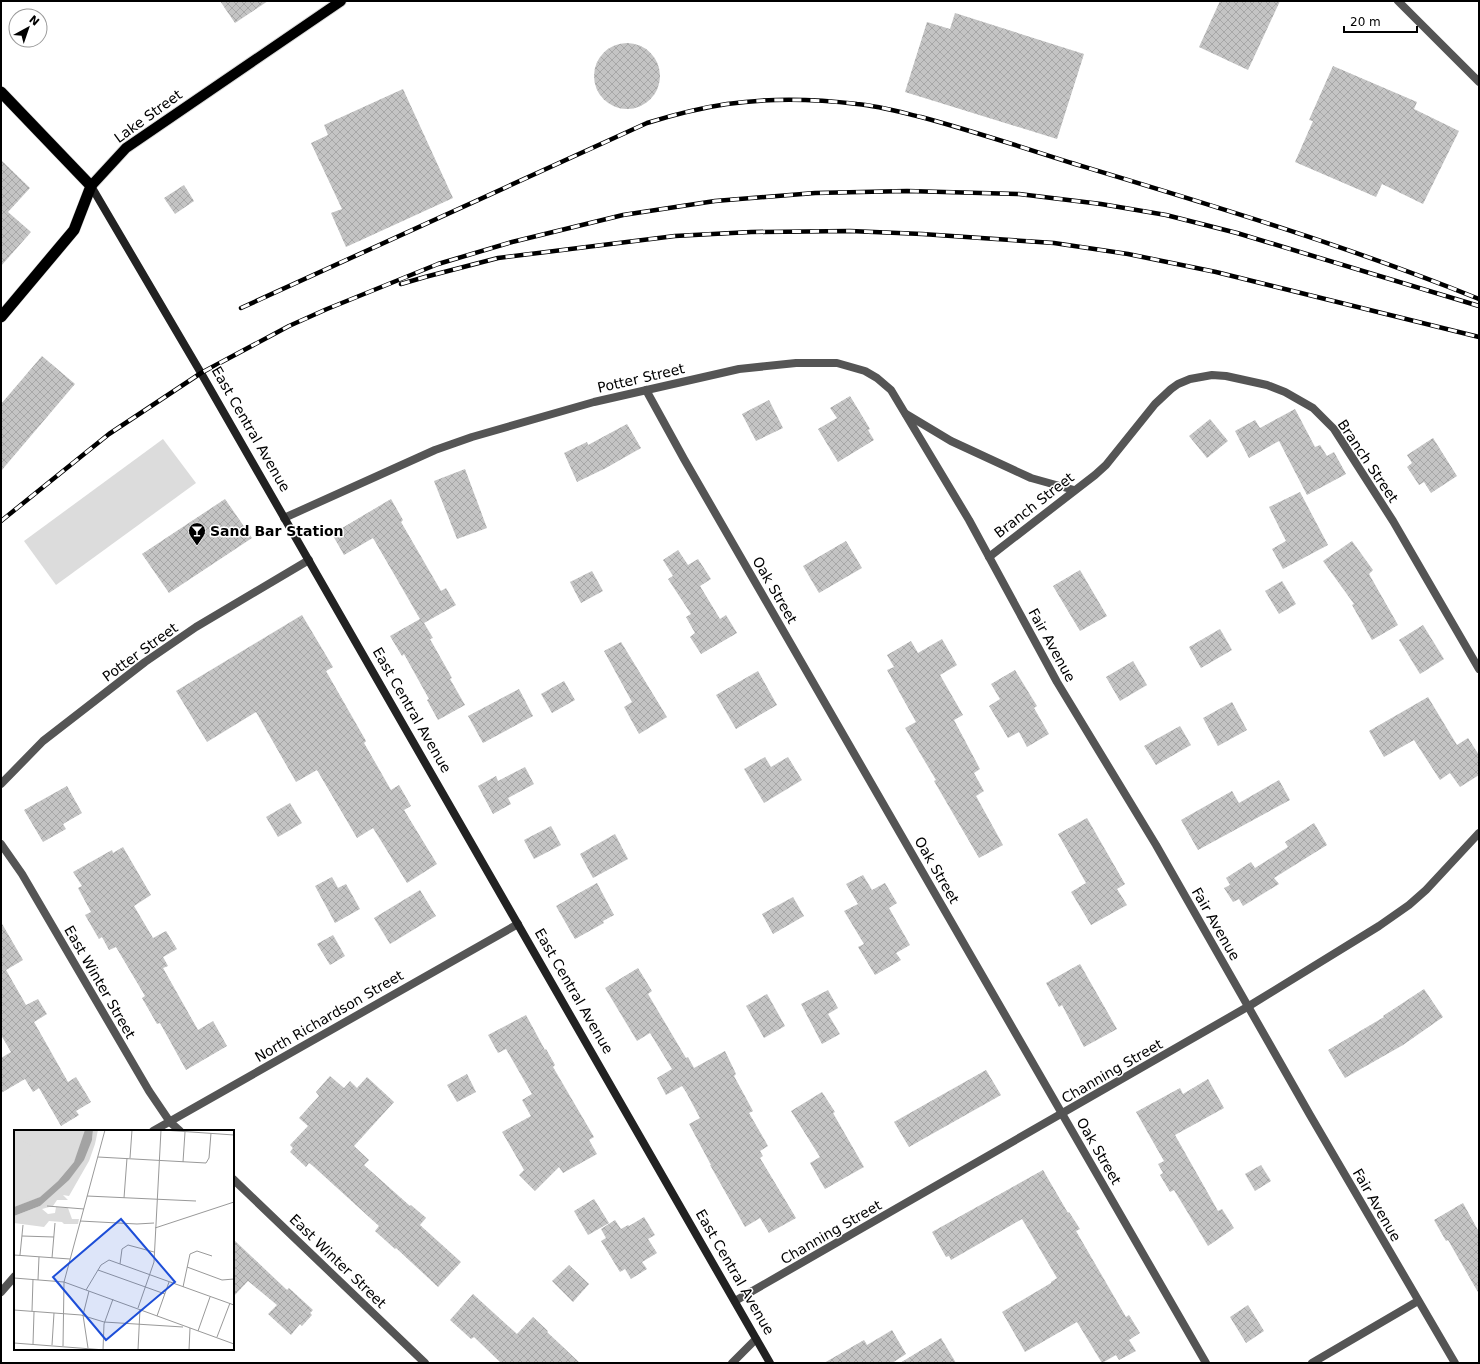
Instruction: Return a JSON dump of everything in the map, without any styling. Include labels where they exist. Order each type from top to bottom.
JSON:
[{"type":"highway","name":"East Central Avenue","points":[[1,92],[91,186]]},
{"type":"highway","name":"Lake Street","points":[[1,317],[74,230],[91,186]]},
{"type":"main road","name":"Lake Street","points":[[91,186],[126,148],[341,1]]},
{"type":"main road","name":"East Central Avenue","points":[[91,186],[309,560],[770,1363]]},
{"type":"street","points":[[1398,1],[1479,82]]},
{"type":"street","name":"Potter Street","points":[[284,518],[435,450],[472,437],[594,402],[739,369],[796,364],[837,363],[865,371],[877,378],[891,390],[956,498]]},
{"type":"street","name":"Branch Street","points":[[989,556],[1106,465],[1155,404],[1178,384],[1190,379],[1212,375],[1226,376],[1267,385],[1285,392],[1313,408],[1334,429],[1393,522],[1479,669]]},
{"type":"street","name":"Oak Street","points":[[646,390],[1206,1363]]},
{"type":"street","points":[[905,414],[951,441],[1031,478],[1074,490]]},
{"type":"street","name":"Fair Avenue","points":[[956,498],[989,556],[1056,682],[1156,845],[1249,1006],[1306,1109],[1455,1363]]},
{"type":"street","name":"Potter Street","points":[[1,784],[43,741],[145,662],[196,628],[309,560]]},
{"type":"street","name":"Channing Street","points":[[735,1301],[1249,1006],[1379,926],[1409,905],[1426,890],[1479,833]]},
{"type":"street","name":"East Winter Street","points":[[1,844],[22,874],[149,1091],[170,1122],[179,1130]]},
{"type":"street","name":"North Richardson Street","points":[[155,1130],[518,924]]},
{"type":"street","name":"East Winter Street","points":[[234,1180],[425,1363]]},
{"type":"street","points":[[1,1292],[14,1277]]},
{"type":"street","points":[[1312,1363],[1418,1301]]},
{"type":"street","points":[[732,1363],[756,1339]]},
{"type":"shaded area","points":[[163,439],[196,483],[56,585],[24,541]]},
{"type":"building","points":[[220,1],[268,1],[235,23]]},
{"type":"building","points":[[1220,1],[1280,1],[1248,70],[1199,47]]},
{"type":"building","points":[[955,13],[1084,54],[1057,139],[905,92],[927,22],[950,29]]},
{"type":"building","points":[[627,43],[639,46],[650,53],[657,64],[660,76],[657,88],[650,99],[639,106],[627,109],[615,106],[604,99],[597,88],[594,76],[597,64],[604,53],[615,46]]},
{"type":"building","points":[[1333,66],[1417,102],[1414,109],[1459,131],[1423,204],[1382,184],[1376,197],[1295,162],[1313,121],[1309,120]]},
{"type":"building","points":[[403,89],[453,198],[346,247],[331,213],[342,209],[311,143],[328,135],[324,125]]},
{"type":"building","points":[[1,160],[30,188],[8,212],[31,232],[1,266]]},
{"type":"building","points":[[184,185],[194,201],[175,214],[164,198]]},
{"type":"building","points":[[42,356],[75,384],[1,471],[1,404]]},
{"type":"building","points":[[850,396],[870,429],[868,430],[874,440],[838,462],[818,429],[837,418],[830,408]]},
{"type":"building","points":[[769,400],[783,428],[756,441],[742,414]]},
{"type":"building","points":[[1295,409],[1315,447],[1320,445],[1327,456],[1334,452],[1346,474],[1307,495],[1279,441],[1249,458],[1235,431],[1255,420],[1260,428]]},
{"type":"building","points":[[1210,419],[1228,441],[1207,458],[1189,436]]},
{"type":"building","points":[[627,424],[641,448],[606,468],[577,482],[564,453],[587,442],[588,445]]},
{"type":"building","points":[[1433,438],[1457,476],[1431,493],[1424,482],[1419,485],[1407,467],[1412,463],[1407,455]]},
{"type":"building","points":[[465,469],[487,528],[457,539],[434,481]]},
{"type":"building","points":[[1300,492],[1328,545],[1283,569],[1272,549],[1286,541],[1269,507]]},
{"type":"building","name":"Sand Bar Station","points":[[225,499],[252,538],[169,593],[142,554]]},
{"type":"building","points":[[391,499],[403,520],[401,522],[441,591],[446,588],[456,605],[424,623],[433,638],[430,639],[452,678],[450,679],[465,705],[438,720],[427,700],[429,699],[404,654],[402,656],[390,636],[420,619],[373,538],[344,555],[332,534]]},
{"type":"building","points":[[846,541],[862,568],[819,593],[803,566]]},
{"type":"building","points":[[1352,541],[1373,570],[1369,574],[1398,625],[1372,640],[1352,605],[1354,604],[1323,561]]},
{"type":"building","points":[[678,550],[688,565],[698,559],[711,579],[700,586],[720,619],[726,615],[737,633],[701,654],[690,637],[695,633],[686,617],[691,614],[668,579],[673,576],[663,560]]},
{"type":"building","points":[[1080,570],[1107,616],[1080,631],[1053,586]]},
{"type":"building","points":[[592,571],[603,591],[581,603],[570,582]]},
{"type":"building","points":[[1282,581],[1296,604],[1279,614],[1265,591]]},
{"type":"building","points":[[302,615],[333,667],[326,671],[366,741],[364,743],[391,790],[399,785],[411,806],[404,810],[437,864],[407,883],[373,828],[357,838],[317,770],[296,782],[256,712],[207,742],[176,691]]},
{"type":"building","points":[[1423,625],[1444,659],[1420,674],[1399,640]]},
{"type":"building","points":[[1220,629],[1232,650],[1201,668],[1189,647]]},
{"type":"building","points":[[942,639],[957,665],[940,675],[963,715],[954,720],[980,769],[974,773],[984,791],[976,796],[1003,845],[979,858],[934,781],[936,780],[905,728],[916,722],[887,670],[894,667],[887,655],[911,641],[918,653]]},
{"type":"building","points":[[621,642],[667,717],[639,734],[624,707],[632,702],[604,651]]},
{"type":"building","points":[[1133,661],[1147,685],[1120,701],[1106,677]]},
{"type":"building","points":[[1015,670],[1037,706],[1034,708],[1049,734],[1027,747],[1019,732],[1008,738],[989,706],[1000,699],[991,684]]},
{"type":"building","points":[[758,671],[777,705],[736,729],[716,695]]},
{"type":"building","points":[[564,681],[575,700],[552,713],[541,694]]},
{"type":"building","points":[[519,689],[533,716],[483,743],[468,716]]},
{"type":"building","points":[[1428,697],[1457,745],[1468,738],[1479,755],[1479,775],[1460,787],[1450,773],[1440,780],[1414,740],[1384,757],[1369,731]]},
{"type":"building","points":[[1232,702],[1247,730],[1218,746],[1203,718]]},
{"type":"building","points":[[1180,726],[1191,745],[1156,765],[1144,746]]},
{"type":"building","points":[[765,757],[771,767],[788,757],[802,780],[764,803],[744,769]]},
{"type":"building","points":[[525,767],[534,784],[508,798],[511,804],[493,814],[478,786],[496,776],[498,781]]},
{"type":"building","points":[[1279,780],[1290,800],[1198,850],[1181,820],[1232,791],[1239,803]]},
{"type":"building","points":[[67,786],[82,813],[63,824],[66,829],[43,842],[24,810]]},
{"type":"building","points":[[290,803],[302,823],[278,837],[266,817]]},
{"type":"building","points":[[1087,818],[1125,884],[1117,889],[1127,905],[1091,925],[1071,892],[1086,883],[1058,834]]},
{"type":"building","points":[[1314,823],[1327,845],[1274,878],[1279,884],[1243,906],[1239,899],[1233,902],[1224,888],[1230,885],[1226,878],[1251,862],[1255,868],[1288,847],[1285,842]]},
{"type":"building","points":[[551,826],[561,845],[534,859],[524,840]]},
{"type":"building","points":[[615,834],[628,859],[593,878],[580,854]]},
{"type":"building","points":[[123,847],[151,895],[134,906],[153,938],[166,931],[177,949],[163,957],[168,966],[163,968],[198,1030],[213,1021],[227,1046],[186,1070],[160,1023],[157,1024],[142,998],[145,996],[116,947],[109,950],[102,937],[99,939],[85,915],[91,912],[78,888],[82,886],[73,872],[112,850],[113,853]]},
{"type":"building","points":[[863,875],[872,890],[885,883],[897,903],[889,908],[910,945],[896,953],[901,960],[875,975],[858,947],[864,944],[844,911],[858,904],[846,884]]},
{"type":"building","points":[[332,877],[338,888],[346,884],[360,909],[335,923],[315,886]]},
{"type":"building","points":[[597,883],[614,915],[603,921],[604,923],[575,939],[556,906]]},
{"type":"building","points":[[420,890],[436,916],[390,944],[374,918]]},
{"type":"building","points":[[793,897],[804,916],[773,934],[762,914]]},
{"type":"building","points":[[1,922],[23,960],[6,970],[26,1005],[38,999],[47,1014],[34,1022],[68,1082],[76,1077],[91,1102],[76,1111],[79,1115],[61,1126],[39,1088],[33,1092],[25,1079],[1,1093],[1,1058],[11,1052],[1,1035]]},
{"type":"building","points":[[333,935],[345,956],[330,965],[317,944]]},
{"type":"building","points":[[1080,964],[1117,1029],[1084,1047],[1062,1005],[1059,1007],[1046,983]]},
{"type":"building","points":[[638,968],[652,991],[648,994],[686,1058],[688,1057],[694,1068],[725,1051],[736,1074],[734,1076],[753,1111],[749,1113],[768,1146],[760,1151],[763,1156],[760,1158],[796,1218],[769,1233],[760,1218],[745,1227],[689,1124],[700,1118],[686,1092],[682,1086],[666,1095],[657,1078],[672,1069],[650,1033],[637,1041],[605,988]]},
{"type":"building","points":[[1424,989],[1443,1017],[1403,1045],[1345,1078],[1328,1050],[1384,1017],[1383,1016]]},
{"type":"building","points":[[828,990],[838,1008],[828,1014],[840,1034],[822,1044],[801,1004]]},
{"type":"building","points":[[767,994],[785,1026],[764,1038],[746,1006]]},
{"type":"building","points":[[526,1015],[555,1065],[553,1067],[594,1137],[589,1140],[597,1154],[563,1173],[559,1167],[535,1191],[519,1175],[524,1170],[502,1132],[531,1116],[522,1100],[532,1094],[506,1049],[498,1053],[488,1035]]},
{"type":"building","points":[[986,1070],[1001,1095],[909,1147],[894,1122]]},
{"type":"building","points":[[467,1074],[476,1092],[457,1102],[447,1085]]},
{"type":"building","points":[[330,1076],[344,1088],[350,1081],[357,1088],[367,1077],[394,1102],[354,1146],[369,1160],[364,1165],[410,1206],[411,1205],[426,1218],[420,1225],[461,1262],[438,1287],[396,1248],[395,1249],[375,1231],[379,1226],[313,1166],[309,1163],[306,1167],[290,1152],[293,1148],[290,1145],[308,1126],[299,1118],[319,1096],[316,1092]]},
{"type":"building","points":[[1208,1079],[1224,1108],[1175,1135],[1218,1211],[1222,1209],[1234,1228],[1208,1246],[1174,1190],[1170,1192],[1160,1175],[1163,1173],[1158,1164],[1164,1161],[1136,1112],[1180,1088],[1183,1094]]},
{"type":"building","points":[[822,1092],[835,1112],[833,1113],[864,1167],[825,1189],[810,1163],[820,1157],[791,1111]]},
{"type":"building","points":[[1261,1165],[1271,1181],[1255,1191],[1245,1174]]},
{"type":"building","points":[[1043,1170],[1068,1213],[1069,1212],[1080,1229],[1076,1231],[1126,1317],[1129,1315],[1140,1333],[1129,1340],[1136,1351],[1119,1360],[1116,1355],[1102,1363],[1077,1322],[1025,1352],[1002,1312],[1057,1278],[1022,1219],[951,1260],[949,1256],[946,1257],[932,1232]]},
{"type":"building","points":[[594,1199],[609,1223],[588,1235],[574,1211]]},
{"type":"building","points":[[1463,1203],[1479,1232],[1479,1294],[1448,1240],[1446,1241],[1434,1220]]},
{"type":"building","points":[[644,1217],[655,1235],[648,1239],[657,1253],[642,1262],[647,1269],[631,1279],[625,1269],[620,1272],[601,1241],[606,1238],[601,1229],[615,1220],[621,1229]]},
{"type":"building","points":[[234,1240],[287,1290],[289,1288],[313,1310],[310,1313],[312,1315],[302,1326],[300,1324],[291,1335],[268,1314],[277,1305],[248,1281],[234,1296]]},
{"type":"building","points":[[569,1265],[589,1284],[573,1302],[552,1281]]},
{"type":"building","points":[[473,1294],[517,1334],[533,1317],[580,1363],[501,1363],[474,1337],[471,1339],[450,1320]]},
{"type":"building","points":[[1248,1305],[1264,1331],[1246,1343],[1230,1317]]},
{"type":"building","points":[[892,1330],[906,1354],[892,1363],[824,1363],[864,1340],[867,1345]]},
{"type":"building","points":[[941,1338],[956,1363],[900,1363]]},
{"type":"railway","points":[[241,308],[647,123],[687,112],[727,104],[792,100],[825,101],[865,105],[897,111],[940,122],[1279,227],[1380,261],[1479,299]]},
{"type":"railway","points":[[1,521],[109,434],[201,373],[289,326],[438,264],[512,242],[623,215],[715,201],[815,193],[907,191],[1019,194],[1101,204],[1166,215],[1237,233],[1479,306]]},
{"type":"railway","points":[[401,284],[498,258],[675,236],[751,232],[850,231],[922,234],[1054,243],[1128,254],[1216,272],[1479,337]]},
{"type":"place","name":"Sand Bar Station","points":[[197,546]]}]
